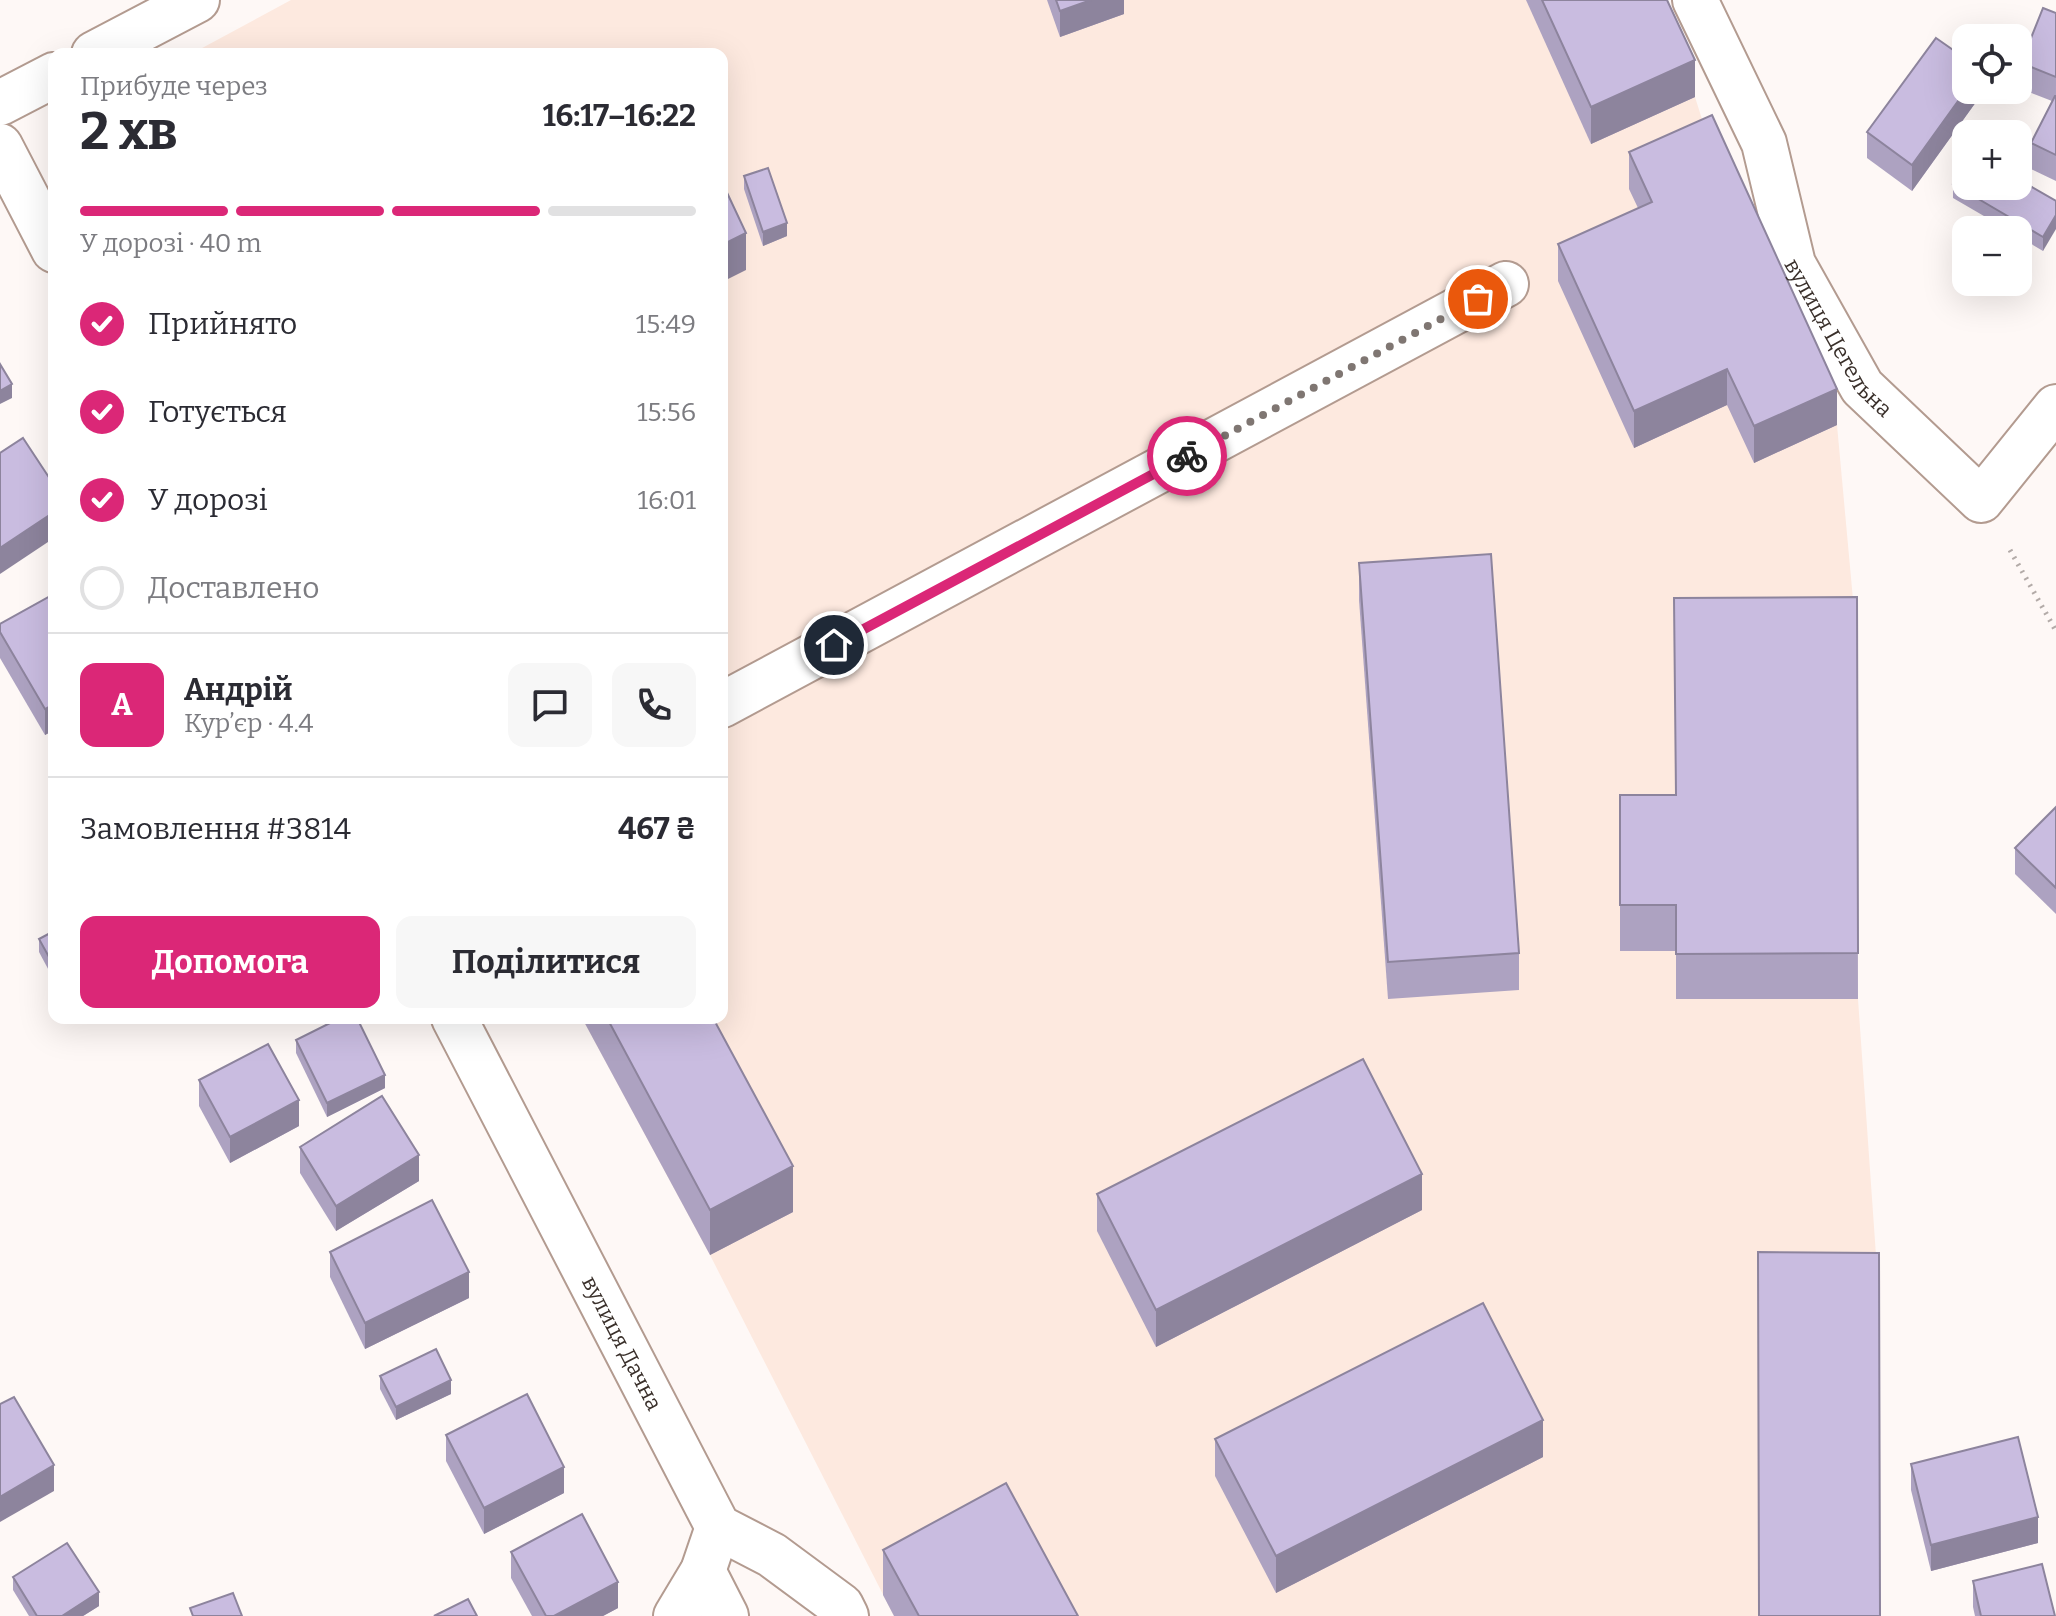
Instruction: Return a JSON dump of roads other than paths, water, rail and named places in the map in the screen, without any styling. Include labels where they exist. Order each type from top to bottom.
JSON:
[{"type":"street","points":[[105,48],[197,0]]},
{"type":"street","name":"вулиця Цегельна","points":[[1695,0],[1764,143],[1793,264],[1862,387],[1981,500],[2056,407]]},
{"type":"street","points":[[0,103],[48,78]]},
{"type":"street","points":[[0,146],[48,238]]},
{"type":"street","points":[[728,702],[1506,284]]},
{"type":"street","name":"вулиця Дачна","points":[[457,1024],[718,1527]]},
{"type":"street","points":[[676,1616],[703,1571],[718,1527],[772,1555],[841,1606],[846,1616]]},
{"type":"street","points":[[703,1571],[726,1616]]}]
